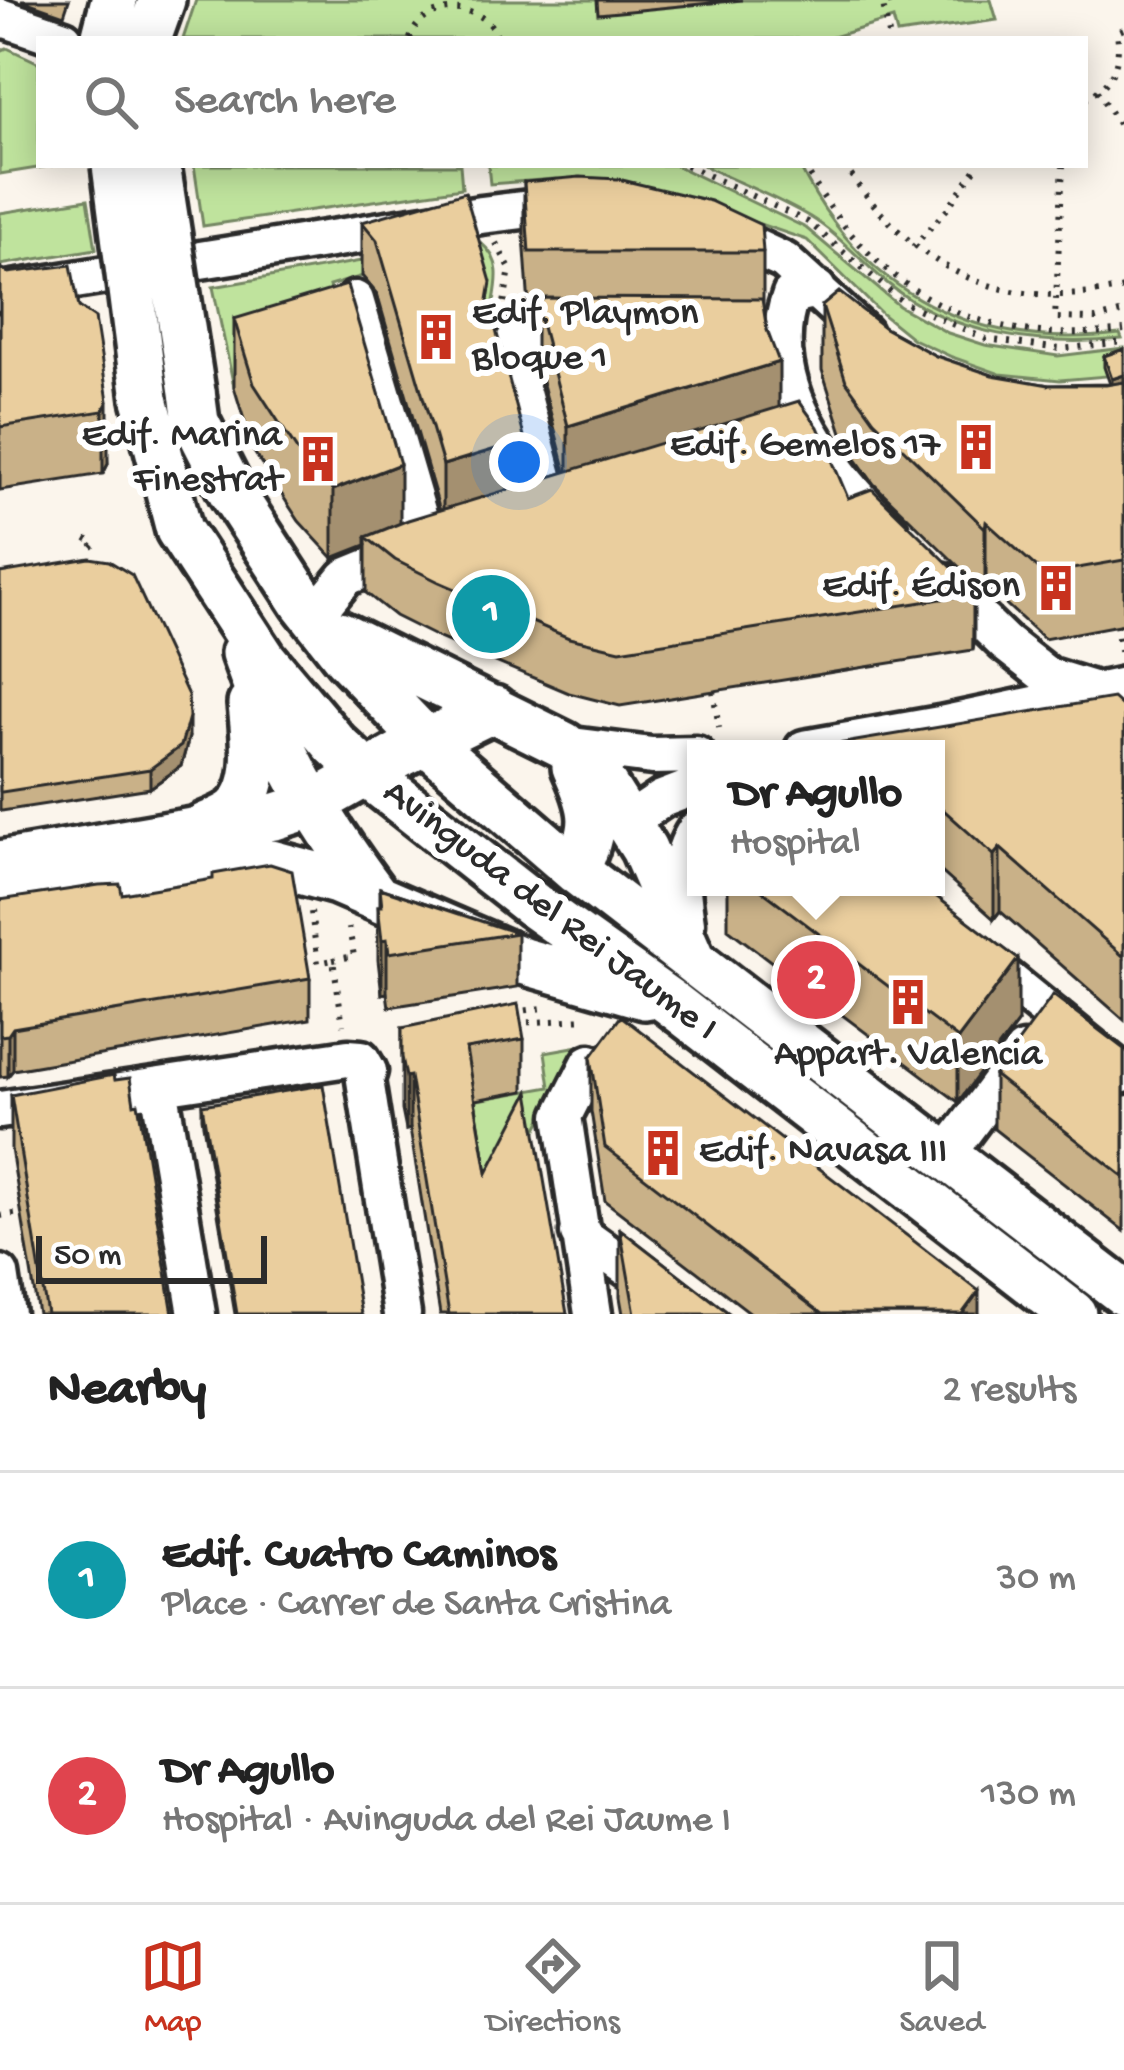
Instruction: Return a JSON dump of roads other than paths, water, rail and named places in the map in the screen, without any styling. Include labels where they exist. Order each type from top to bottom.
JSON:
[{"type":"main road","points":[[105,36],[114,0]]},
{"type":"main road","points":[[149,36],[162,0]]},
{"type":"main road","name":"Avinguda del Rei Jaume I","points":[[115,168],[146,399],[179,530],[264,660],[335,744],[367,774],[533,905],[671,1003],[1064,1311]]},
{"type":"main road","name":"Avinguda del Rei Jaume I","points":[[157,168],[196,422],[232,493],[346,658],[428,742],[576,871],[1108,1280]]},
{"type":"main road","points":[[231,610],[270,725],[363,914]]},
{"type":"main road","points":[[317,620],[564,745],[600,779],[628,822],[691,956]]},
{"type":"main road","points":[[193,832],[238,809],[250,783],[256,749],[246,659]]},
{"type":"main road","points":[[0,864],[274,817],[310,805],[494,709]]},
{"type":"main road","points":[[564,745],[592,804],[591,839],[576,871]]},
{"type":"main road","points":[[431,923],[533,905],[628,822]]},
{"type":"main road","points":[[0,898],[244,860],[306,871],[363,914],[431,923],[523,962],[671,1003]]},
{"type":"street","points":[[0,17],[55,36]]},
{"type":"street","points":[[0,292],[481,214],[578,203],[600,206]]},
{"type":"street","points":[[679,218],[752,243],[784,261],[893,362]]},
{"type":"street","points":[[817,289],[791,295],[771,330],[788,377],[791,436],[1005,643],[1047,676],[1111,701]]},
{"type":"street","points":[[317,620],[346,577],[443,540],[356,300]]},
{"type":"street","points":[[552,506],[510,348],[518,334],[529,329],[620,330]]},
{"type":"street","points":[[514,518],[596,494]]},
{"type":"street","points":[[940,725],[1001,687],[1005,643]]},
{"type":"street","points":[[853,740],[1043,704],[1111,701]]},
{"type":"street","points":[[564,745],[652,756],[687,747]]},
{"type":"street","points":[[628,822],[662,799],[687,789]]},
{"type":"street","points":[[687,844],[679,874],[691,956]]},
{"type":"street","points":[[945,928],[1124,1074]]},
{"type":"street","points":[[946,1155],[1052,1014]]},
{"type":"street","points":[[0,1110],[354,1059],[368,1071],[365,1080],[402,1314]]},
{"type":"street","points":[[590,1063],[563,1116],[592,1314]]},
{"type":"street","points":[[159,1086],[197,1314]]},
{"type":"street","points":[[579,1233],[692,1314]]},
{"type":"street","points":[[0,1274],[6,1314]]},
{"type":"street","points":[[1064,1311],[1108,1280]]},
{"type":"place","name":"Edif. Playmon Bloque 1","points":[[436,337]]},
{"type":"place","name":"Edif. Gemelos 17","points":[[976,447]]},
{"type":"place","name":"Edif. Marina Finestrat","points":[[318,459]]},
{"type":"place","name":"Edif. Édison","points":[[1056,588]]},
{"type":"place","name":"Edif. Cuatro Caminos","points":[[491,614]]},
{"type":"place","name":"Dr Agullo","points":[[816,980]]},
{"type":"place","name":"Appart. Valencia","points":[[908,1002]]},
{"type":"place","name":"Edif. Navasa III","points":[[663,1153]]}]
